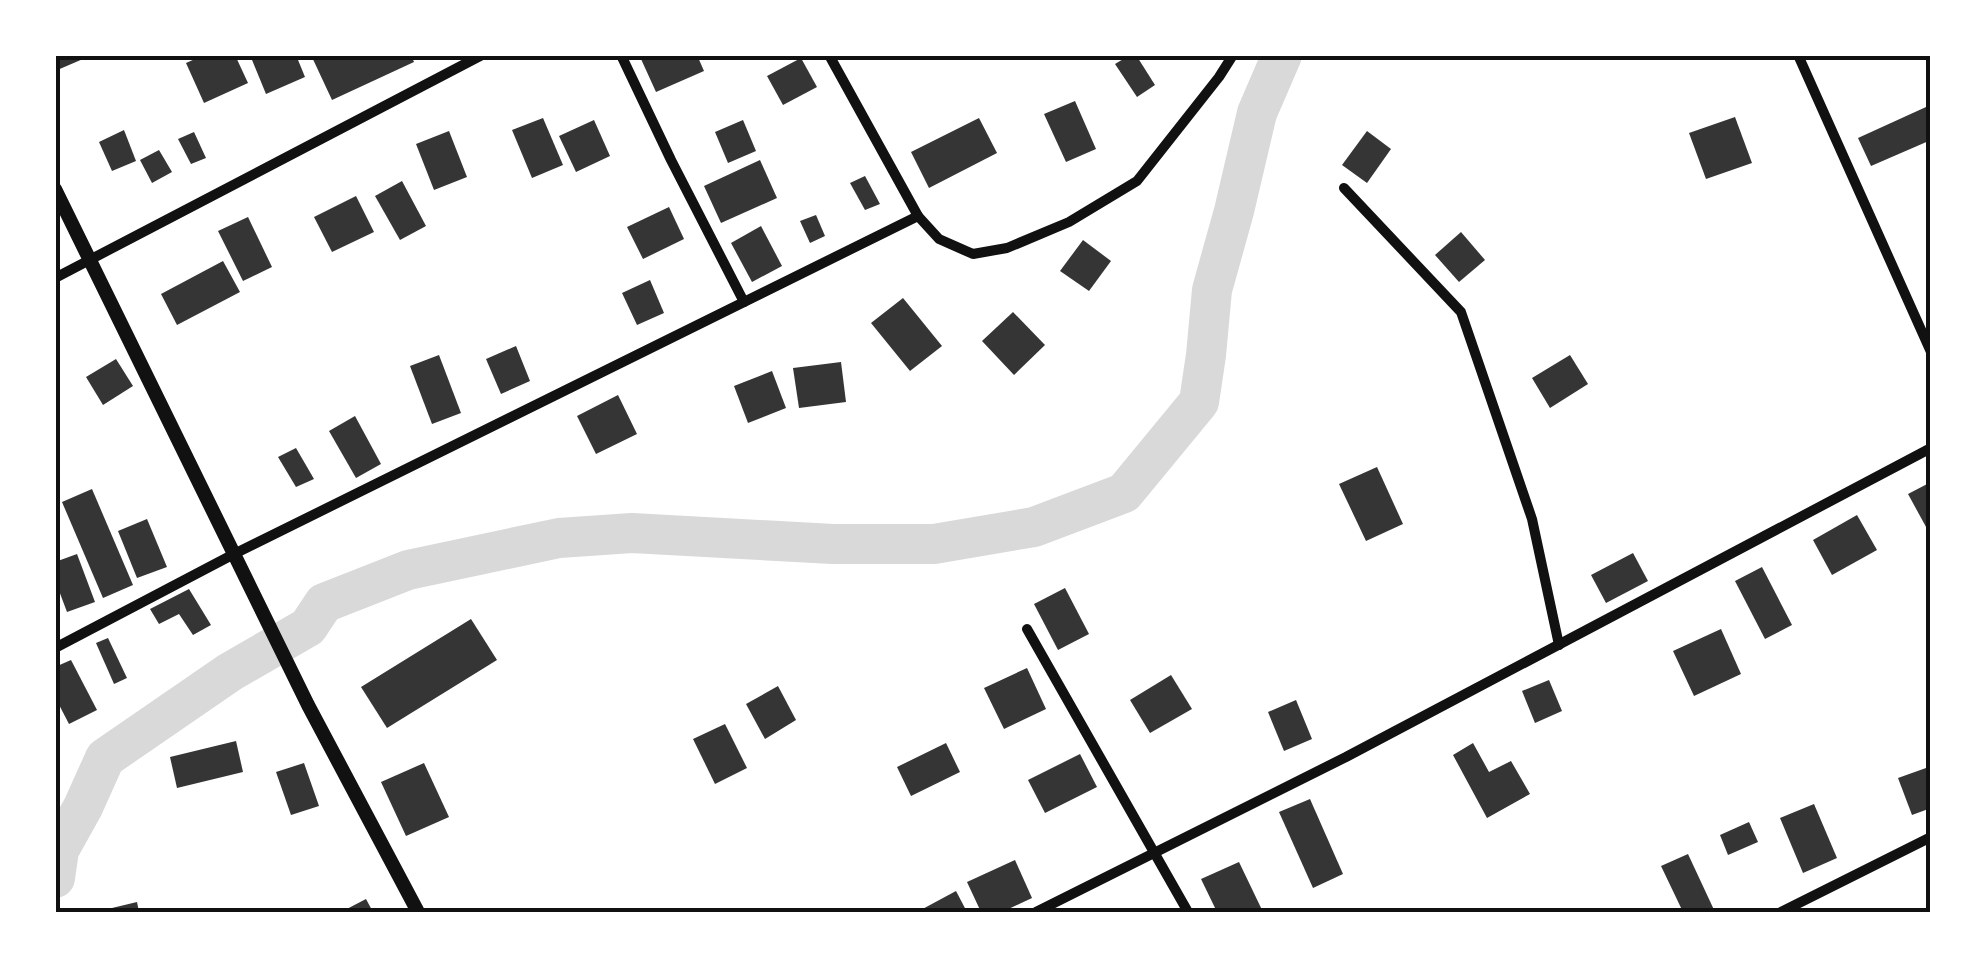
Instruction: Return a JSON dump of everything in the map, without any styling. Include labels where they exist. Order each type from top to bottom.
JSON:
[{"type":"street","points":[[55,278],[482,55]]},
{"type":"street","points":[[621,55],[744,302]]},
{"type":"street","points":[[829,55],[918,216],[940,239],[974,254],[1008,248],[1070,222],[1138,181],[1233,55]]},
{"type":"street","points":[[1798,55],[1931,352]]},
{"type":"street","points":[[1344,188],[1461,312],[1532,519],[1559,645]]},
{"type":"street","points":[[55,189],[308,705],[418,912]]},
{"type":"street","points":[[55,648],[234,554],[918,216]]},
{"type":"street","points":[[1036,912],[1346,757],[1931,448]]},
{"type":"street","points":[[1027,629],[1188,912]]},
{"type":"street","points":[[1781,912],[1931,837]]},
{"type":"building","points":[[55,55],[81,55],[83,59],[55,71]]},
{"type":"building","points":[[204,55],[235,55],[248,83],[204,103],[186,63]]},
{"type":"building","points":[[250,55],[296,55],[305,77],[266,94]]},
{"type":"building","points":[[311,55],[411,55],[414,62],[332,100]]},
{"type":"building","points":[[650,55],[697,55],[704,71],[656,92],[641,59]]},
{"type":"building","points":[[1136,55],[1155,85],[1137,97],[1115,64]]},
{"type":"building","points":[[801,58],[817,87],[783,105],[767,76]]},
{"type":"building","points":[[1075,101],[1096,149],[1066,162],[1044,114]]},
{"type":"building","points":[[1926,107],[1931,119],[1931,140],[1871,166],[1858,138]]},
{"type":"building","points":[[1735,117],[1752,163],[1706,179],[1689,133]]},
{"type":"building","points":[[543,118],[563,165],[532,178],[512,130]]},
{"type":"building","points":[[979,118],[997,153],[929,188],[911,152]]},
{"type":"building","points":[[594,120],[610,156],[576,172],[559,136]]},
{"type":"building","points":[[743,120],[756,151],[728,163],[715,132]]},
{"type":"building","points":[[124,130],[136,161],[112,171],[99,142]]},
{"type":"building","points":[[449,131],[467,177],[434,190],[416,144]]},
{"type":"building","points":[[1367,131],[1391,149],[1367,183],[1342,165]]},
{"type":"building","points":[[194,132],[206,158],[191,164],[178,139]]},
{"type":"building","points":[[159,150],[172,172],[152,183],[140,160]]},
{"type":"building","points":[[760,160],[777,198],[721,223],[704,186]]},
{"type":"building","points":[[865,176],[880,204],[865,210],[850,183]]},
{"type":"building","points":[[402,181],[426,226],[400,240],[375,196]]},
{"type":"building","points":[[356,196],[374,232],[332,252],[314,217]]},
{"type":"building","points":[[669,207],[684,239],[643,259],[627,227]]},
{"type":"building","points":[[816,215],[825,236],[810,243],[800,221]]},
{"type":"building","points":[[248,217],[272,267],[243,281],[218,231]]},
{"type":"building","points":[[761,226],[782,266],[752,282],[731,243]]},
{"type":"building","points":[[1461,232],[1485,260],[1459,282],[1435,255]]},
{"type":"building","points":[[1083,240],[1111,261],[1089,291],[1060,271]]},
{"type":"building","points":[[223,261],[240,292],[177,325],[161,294]]},
{"type":"building","points":[[650,280],[664,313],[637,325],[622,293]]},
{"type":"building","points":[[903,298],[942,346],[910,371],[871,323]]},
{"type":"building","points":[[1013,312],[1045,345],[1014,375],[982,341]]},
{"type":"building","points":[[516,346],[530,381],[501,394],[486,359]]},
{"type":"building","points":[[439,355],[461,413],[432,424],[410,366]]},
{"type":"building","points":[[1570,355],[1588,384],[1550,408],[1532,378]]},
{"type":"building","points":[[116,359],[133,386],[103,405],[86,377]]},
{"type":"building","points":[[841,362],[846,402],[799,408],[793,368]]},
{"type":"building","points":[[772,371],[786,408],[748,423],[734,386]]},
{"type":"building","points":[[618,395],[637,434],[596,454],[577,416]]},
{"type":"building","points":[[355,416],[381,464],[356,478],[329,431]]},
{"type":"building","points":[[296,448],[314,479],[296,487],[278,457]]},
{"type":"building","points":[[1377,467],[1403,524],[1366,541],[1339,484]]},
{"type":"building","points":[[1931,482],[1931,536],[1908,494]]},
{"type":"building","points":[[92,489],[133,585],[103,598],[62,502]]},
{"type":"building","points":[[1857,515],[1877,550],[1832,575],[1813,540]]},
{"type":"building","points":[[147,519],[167,567],[137,578],[118,531]]},
{"type":"building","points":[[1633,553],[1648,581],[1606,603],[1591,575]]},
{"type":"building","points":[[77,554],[95,602],[67,612],[55,580],[55,562]]},
{"type":"building","points":[[1762,567],[1792,625],[1765,639],[1735,581]]},
{"type":"building","points":[[1065,588],[1089,634],[1058,650],[1034,604]]},
{"type":"building","points":[[189,589],[211,625],[193,635],[179,614],[159,624],[150,609]]},
{"type":"building","points":[[471,619],[497,660],[387,728],[361,687]]},
{"type":"building","points":[[1721,629],[1741,674],[1694,696],[1673,651]]},
{"type":"building","points":[[108,638],[127,678],[114,684],[96,643]]},
{"type":"building","points":[[71,660],[97,710],[69,724],[55,697],[55,667]]},
{"type":"building","points":[[1027,668],[1046,709],[1004,729],[984,688]]},
{"type":"building","points":[[1171,675],[1192,709],[1150,733],[1130,700]]},
{"type":"building","points":[[1549,680],[1562,711],[1535,723],[1522,691]]},
{"type":"building","points":[[778,686],[796,720],[765,739],[746,704]]},
{"type":"building","points":[[1296,700],[1312,739],[1284,751],[1268,712]]},
{"type":"building","points":[[725,724],[747,768],[715,784],[693,739]]},
{"type":"building","points":[[236,741],[243,772],[177,788],[170,757]]},
{"type":"building","points":[[946,743],[960,772],[911,796],[897,767]]},
{"type":"building","points":[[1473,743],[1489,772],[1511,761],[1530,794],[1487,818],[1453,755]]},
{"type":"building","points":[[1080,754],[1097,787],[1045,813],[1028,780]]},
{"type":"building","points":[[304,763],[319,806],[291,815],[276,772]]},
{"type":"building","points":[[424,763],[449,817],[406,836],[381,782]]},
{"type":"building","points":[[1926,768],[1931,780],[1931,808],[1912,815],[1898,778]]},
{"type":"building","points":[[1310,799],[1343,874],[1313,888],[1279,812]]},
{"type":"building","points":[[1814,804],[1837,858],[1803,873],[1780,818]]},
{"type":"building","points":[[1749,822],[1758,842],[1728,855],[1720,835]]},
{"type":"building","points":[[1688,854],[1715,912],[1683,912],[1661,866]]},
{"type":"building","points":[[1015,860],[1032,898],[1002,912],[981,912],[967,882]]},
{"type":"building","points":[[1239,862],[1263,912],[1217,912],[1201,879]]},
{"type":"building","points":[[956,891],[967,912],[917,912]]},
{"type":"building","points":[[366,899],[373,912],[341,912]]},
{"type":"building","points":[[137,902],[139,912],[112,912],[112,908]]},
{"type":"waterway","points":[[55,878],[59,850],[105,758],[230,672],[308,627],[324,603],[408,570],[559,538],[632,533],[833,544],[934,544],[1034,527],[1124,493],[1199,402],[1212,290],[1257,113],[1282,55]]}]
